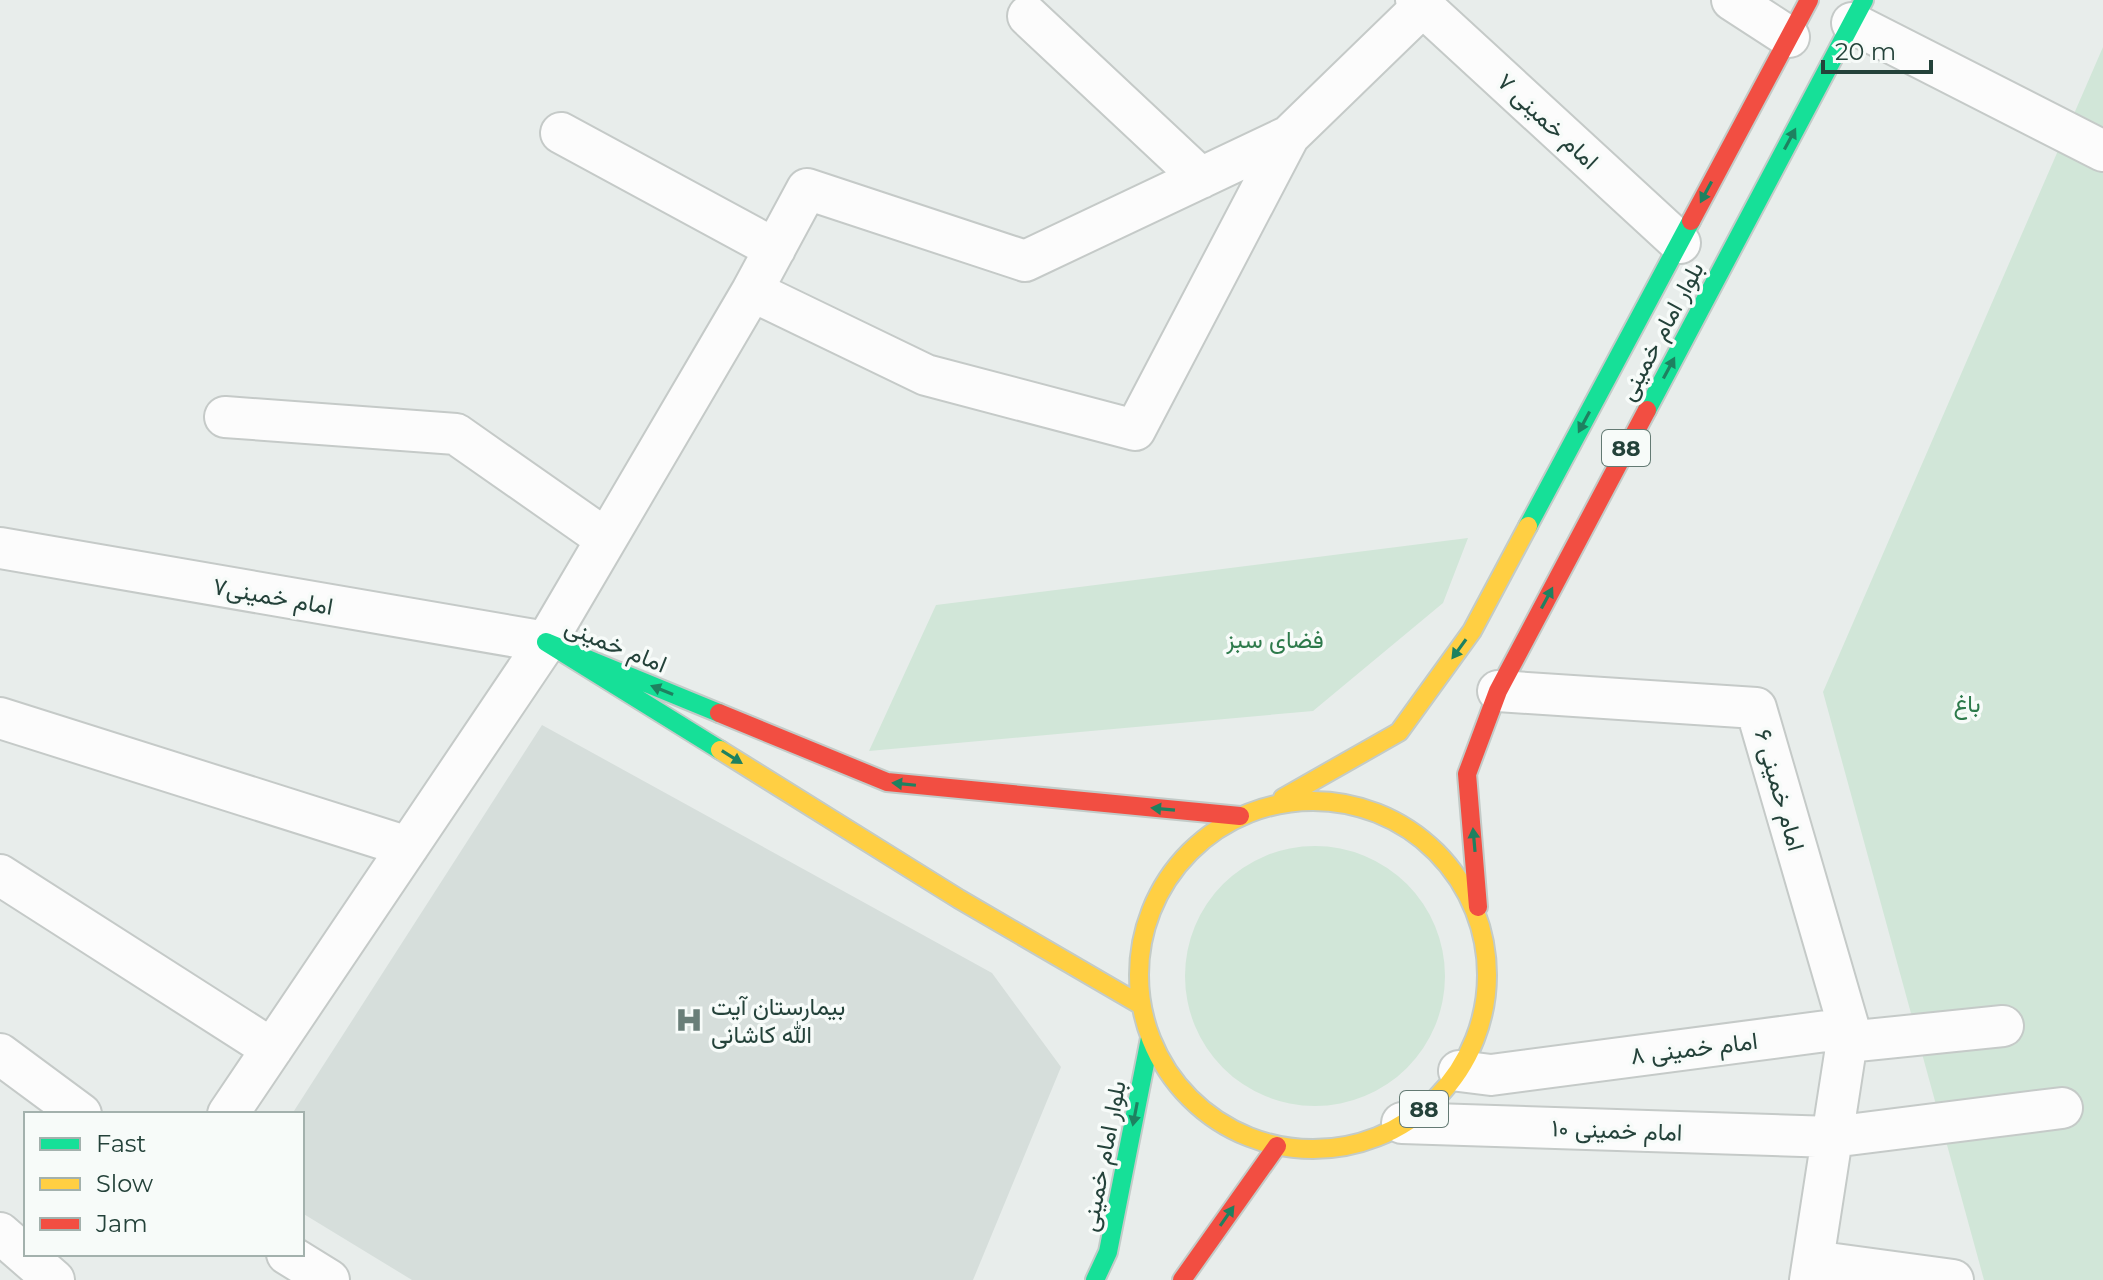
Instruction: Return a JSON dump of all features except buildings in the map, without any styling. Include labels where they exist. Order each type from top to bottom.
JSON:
[{"type":"main road","name":"بلوار امام خمینی","points":[[1268,806],[1335,772],[1399,732],[1472,631],[1809,0]]},
{"type":"main road","name":"بلوار امام خمینی","points":[[1478,918],[1467,774],[1498,691],[1858,11]]},
{"type":"main road","name":"امام خمینی","points":[[546,642],[887,782],[1240,816]]},
{"type":"main road","name":"امام خمینی","points":[[546,642],[959,899],[1141,1005]]},
{"type":"main road","name":"88","points":[[1320,799],[1371,809],[1418,833],[1455,871],[1478,918],[1488,970],[1481,1023],[1459,1071],[1424,1110],[1379,1136],[1329,1149],[1277,1146],[1236,1132],[1200,1109],[1170,1076],[1150,1038],[1141,1005],[1139,959],[1149,914],[1170,874],[1202,840],[1240,816],[1268,806],[1320,799]]},
{"type":"main road","name":"بلوار امام خمینی","points":[[1095,1280],[1108,1252],[1150,1038]]},
{"type":"main road","points":[[1182,1280],[1277,1146]]},
{"type":"street","points":[[1732,0],[1789,37]]},
{"type":"street","points":[[752,291],[926,375],[1135,430],[1289,136],[1419,3]]},
{"type":"street","name":"امام خمینی ۷","points":[[1419,3],[1680,243]]},
{"type":"street","points":[[1858,11],[2103,151]]},
{"type":"street","points":[[1028,16],[1201,178]]},
{"type":"street","points":[[561,133],[775,249]]},
{"type":"street","points":[[229,1112],[546,642],[752,291],[807,189],[1025,261],[1289,136]]},
{"type":"street","points":[[225,417],[456,434],[606,539]]},
{"type":"street","name":"امام خمینی۷","points":[[0,548],[546,642]]},
{"type":"street","name":"امام خمینی ۶","points":[[1498,691],[1756,708],[1848,1035]]},
{"type":"street","points":[[0,718],[408,847]]},
{"type":"street","points":[[0,875],[272,1049]]},
{"type":"street","name":"امام خمینی ۸","points":[[1459,1071],[1491,1075],[1848,1035],[2003,1026]]},
{"type":"street","points":[[1848,1035],[1811,1271],[1953,1280]]},
{"type":"street","points":[[0,1054],[78,1112]]},
{"type":"street","name":"امام خمینی ۱۰","points":[[1402,1123],[1834,1123],[2062,1108]]},
{"type":"street","points":[[0,1233],[24,1254]]},
{"type":"street","points":[[26,1256],[54,1280]]},
{"type":"street","points":[[290,1256],[329,1280]]},
{"type":"shaded area","name":"بیمارستان آیت الله کاشانی","points":[[542,725],[992,973],[1061,1067],[973,1280],[412,1280],[304,1214],[304,1112],[293,1112]]},
{"type":"green space","name":"باغ","points":[[2103,47],[2103,1280],[1984,1280],[1823,692]]},
{"type":"green space","name":"فضای سبز","points":[[1468,538],[1443,603],[1313,711],[869,751],[936,605]]},
{"type":"green space","points":[[1302,846],[1328,846],[1353,851],[1376,861],[1398,875],[1416,893],[1440,938],[1445,976],[1440,1014],[1430,1037],[1416,1059],[1398,1077],[1353,1101],[1328,1106],[1302,1106],[1277,1101],[1254,1091],[1232,1077],[1214,1059],[1190,1014],[1185,989],[1185,963],[1190,938],[1200,915],[1214,893],[1232,875],[1277,851]]},
{"type":"traffic: fast","points":[[1647,410],[1864,0]]},
{"type":"traffic: fast","points":[[1528,526],[1691,221]]},
{"type":"traffic: fast","points":[[719,713],[546,642],[720,750]]},
{"type":"traffic: fast","points":[[1095,1280],[1108,1252],[1150,1038]]},
{"type":"traffic: slow","points":[[1283,798],[1399,732],[1472,631],[1528,526]]},
{"type":"traffic: slow","points":[[720,750],[959,899],[1141,1005]]},
{"type":"traffic: slow","points":[[1313,801],[1347,804],[1380,814],[1410,830],[1436,852],[1458,878],[1474,908],[1484,941],[1487,975],[1484,1009],[1474,1042],[1458,1072],[1436,1098],[1410,1120],[1380,1136],[1347,1146],[1313,1149],[1279,1146],[1246,1136],[1216,1120],[1190,1098],[1168,1072],[1152,1042],[1142,1009],[1139,975],[1142,941],[1152,908],[1168,878],[1190,852],[1216,830],[1246,814],[1279,804],[1313,801]]},
{"type":"traffic: jam","points":[[1691,221],[1809,0]]},
{"type":"traffic: jam","points":[[1478,907],[1467,774],[1498,691],[1647,410]]},
{"type":"traffic: jam","points":[[719,713],[887,782],[1240,816]]},
{"type":"traffic: jam","points":[[1182,1280],[1277,1146]]},
{"type":"place","name":"بیمارستان آیت الله کاشانی","points":[[689,1020]]}]
